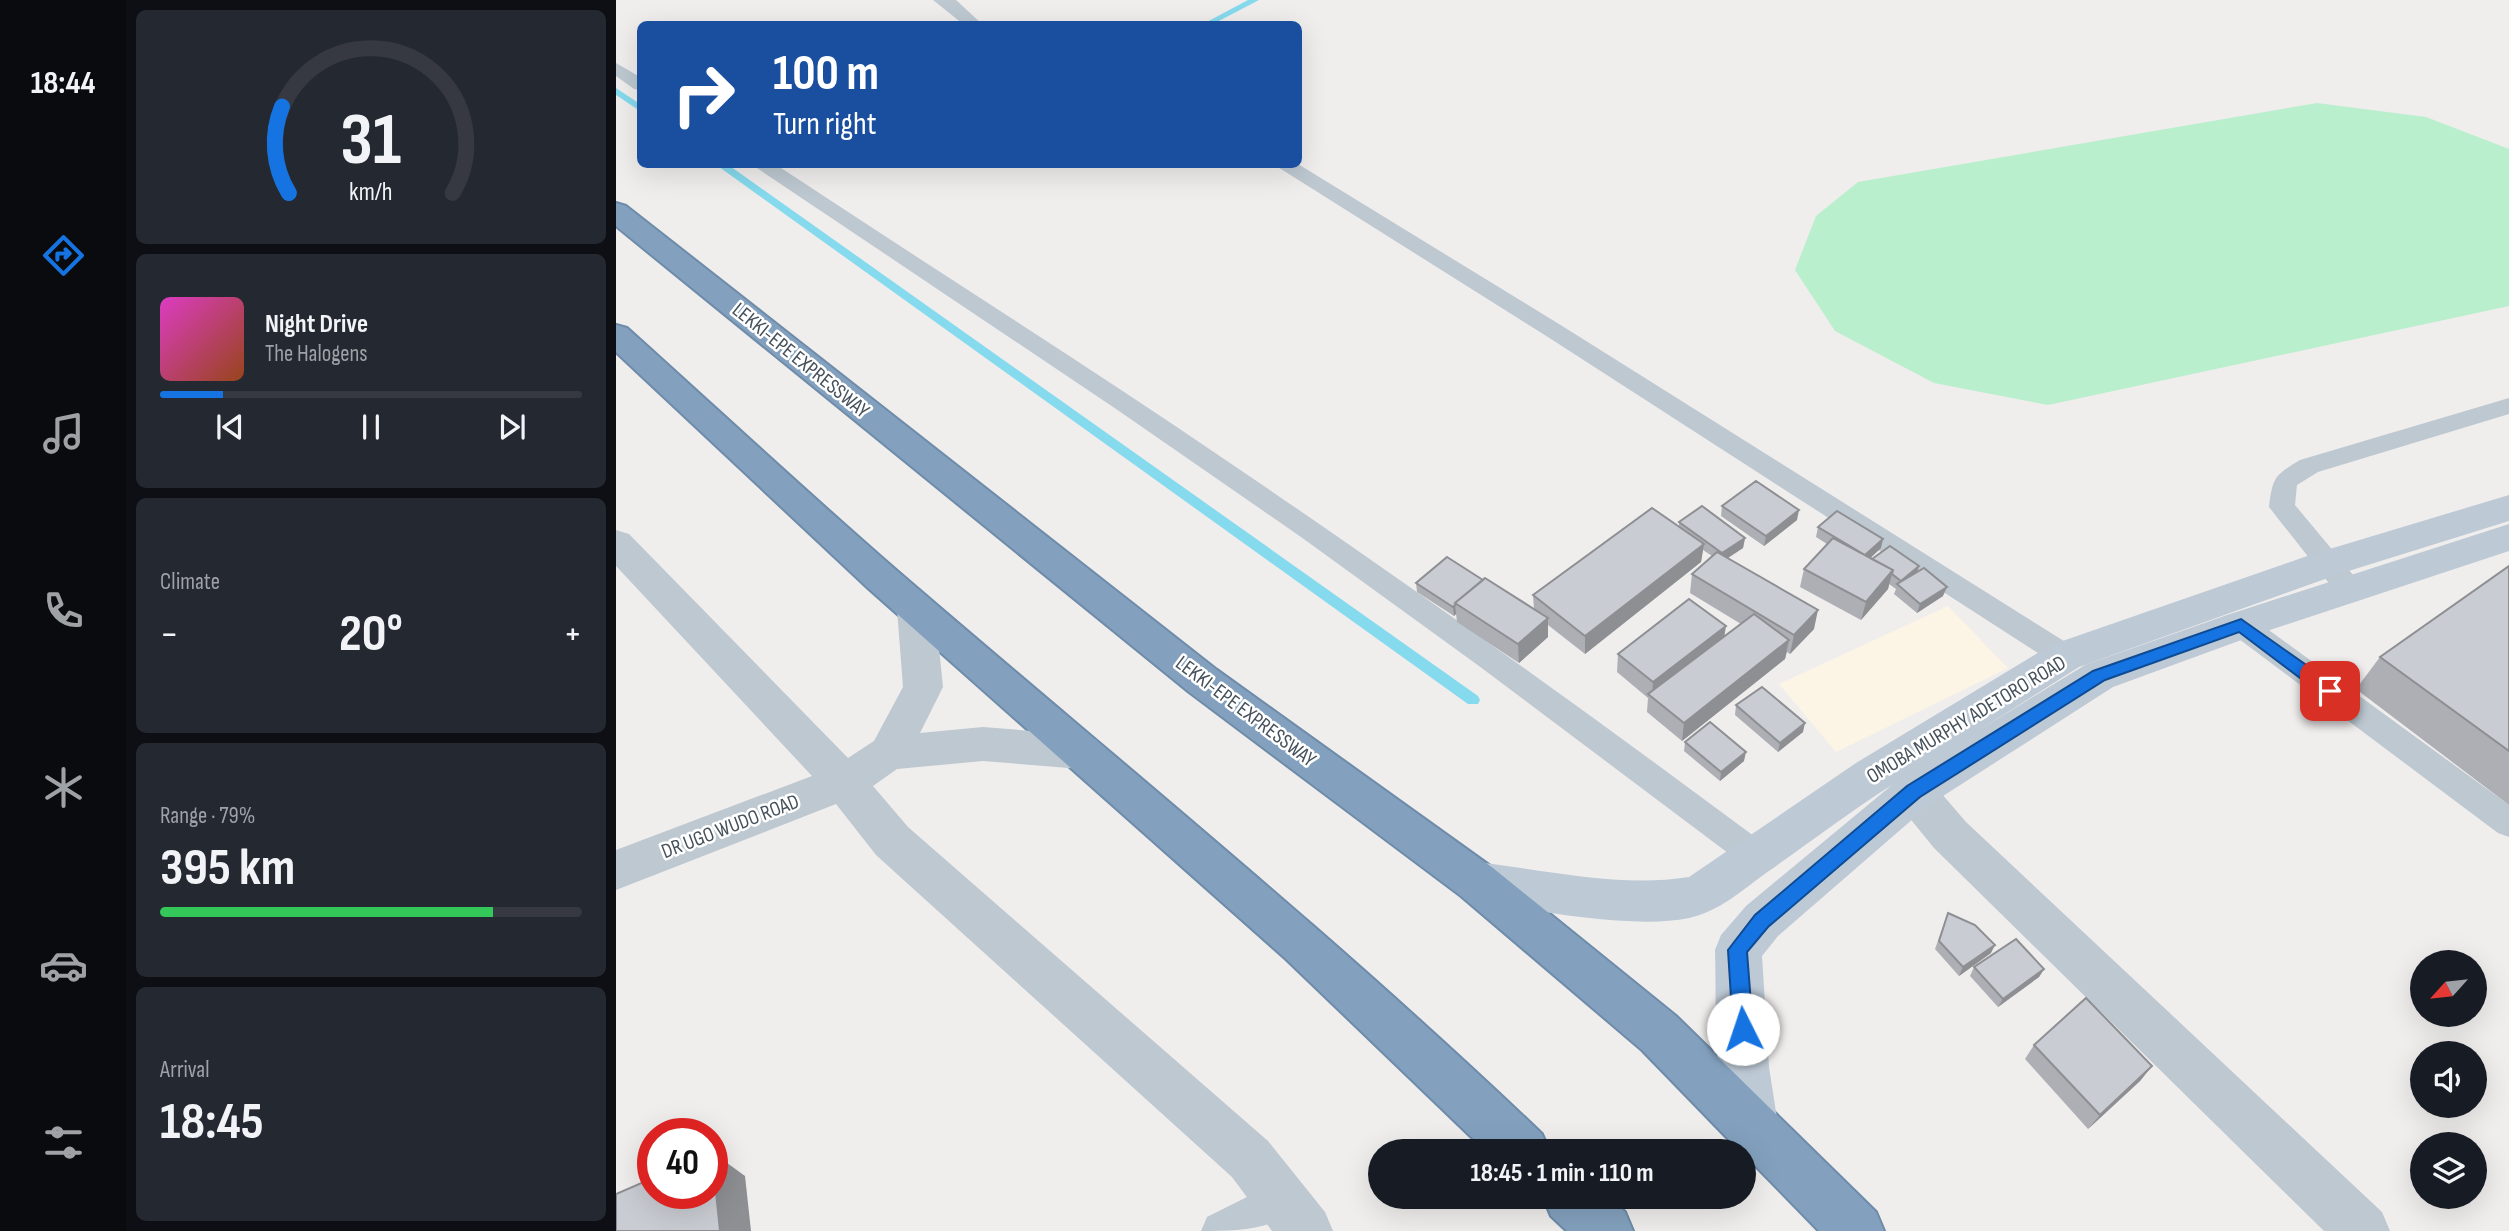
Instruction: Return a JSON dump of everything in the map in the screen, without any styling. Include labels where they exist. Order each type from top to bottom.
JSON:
[{"type":"highway","name":"LEKKI-EPE EXPRESSWAY","points":[[616,212],[1203,681],[1477,882],[1659,1032],[1857,1231]]},
{"type":"highway","points":[[616,335],[916,609],[1132,793],[1433,1061],[1511,1139]]},
{"type":"highway","points":[[1583,1209],[1606,1231]]},
{"type":"street","name":"OMOBA MURPHY ADETORO ROAD","points":[[1752,1125],[1744,1067],[1738,950],[1762,921],[1914,792],[2099,676],[2241,625],[2337,577],[2509,508]]},
{"type":"street","name":"OMOBA MURPHY ADETORO ROAD","points":[[1477,882],[1613,899],[1667,901],[1691,897],[1713,888],[1871,776],[2065,656],[2337,577],[2509,537]]},
{"type":"street","points":[[616,542],[844,782],[892,841],[1250,1159],[1293,1215]]},
{"type":"street","points":[[889,753],[923,687],[916,609]]},
{"type":"street","points":[[889,753],[983,744],[1082,752]]},
{"type":"street","name":"DR UGO WUDO ROAD","points":[[616,870],[844,782],[889,753]]},
{"type":"street","points":[[1914,792],[1950,835],[2363,1231]]},
{"type":"lane","points":[[941,0],[949,3],[970,21]]},
{"type":"lane","points":[[616,68],[637,83]]},
{"type":"lane","points":[[767,168],[1037,344],[1322,539],[1560,708],[1755,856]]},
{"type":"lane","points":[[1289,168],[1559,334],[2065,656]]},
{"type":"lane","points":[[2337,577],[2282,507],[2285,481],[2309,466],[2509,406]]},
{"type":"lane","points":[[2241,625],[2509,823]]},
{"type":"lane","points":[[1222,1231],[1293,1215]]},
{"type":"shaded area","points":[[1948,606],[2008,668],[1836,752],[1779,684]]},
{"type":"green space","points":[[2317,103],[2426,117],[2509,149],[2509,306],[2048,405],[1934,383],[1835,331],[1795,270],[1816,216],[1858,182]]},
{"type":"building","points":[[1756,481],[1799,510],[1766,536],[1722,506]]},
{"type":"building","points":[[1702,506],[1745,538],[1722,553],[1679,522]]},
{"type":"building","points":[[1652,508],[1704,544],[1585,636],[1533,595]]},
{"type":"building","points":[[1837,511],[1883,539],[1865,555],[1818,527]]},
{"type":"building","points":[[1833,538],[1893,570],[1866,602],[1804,569]]},
{"type":"building","points":[[1890,546],[1919,566],[1901,581],[1892,574],[1893,570],[1872,559]]},
{"type":"building","points":[[1717,552],[1818,610],[1794,635],[1692,574]]},
{"type":"building","points":[[1447,557],[1483,580],[1453,607],[1416,583]]},
{"type":"building","points":[[2509,566],[2509,751],[2380,657]]},
{"type":"building","points":[[1924,568],[1947,587],[1920,604],[1897,584]]},
{"type":"building","points":[[1485,578],[1548,618],[1518,644],[1455,603]]},
{"type":"building","points":[[1689,599],[1726,626],[1653,682],[1618,654]]},
{"type":"building","points":[[1754,614],[1789,640],[1684,723],[1648,694]]},
{"type":"building","points":[[1762,687],[1805,723],[1780,743],[1736,705]]},
{"type":"building","points":[[1710,722],[1746,752],[1721,772],[1685,742]]},
{"type":"building","points":[[1948,913],[1975,925],[1995,945],[1963,967],[1939,941]]},
{"type":"building","points":[[2016,939],[2044,969],[2003,999],[1974,967]]},
{"type":"building","points":[[2086,998],[2152,1066],[2100,1115],[2034,1045]]},
{"type":"building","points":[[637,1185],[637,1209],[718,1209],[720,1231],[616,1231],[616,1194]]},
{"type":"waterway","points":[[1213,21],[1255,0]]},
{"type":"waterway","points":[[616,91],[637,106]]},
{"type":"waterway","points":[[726,168],[1473,700]]},
{"type":"route","points":[[1743,1029],[1738,950],[1762,921],[1862,833],[1914,792],[2099,676],[2241,625],[2330,691]]}]
